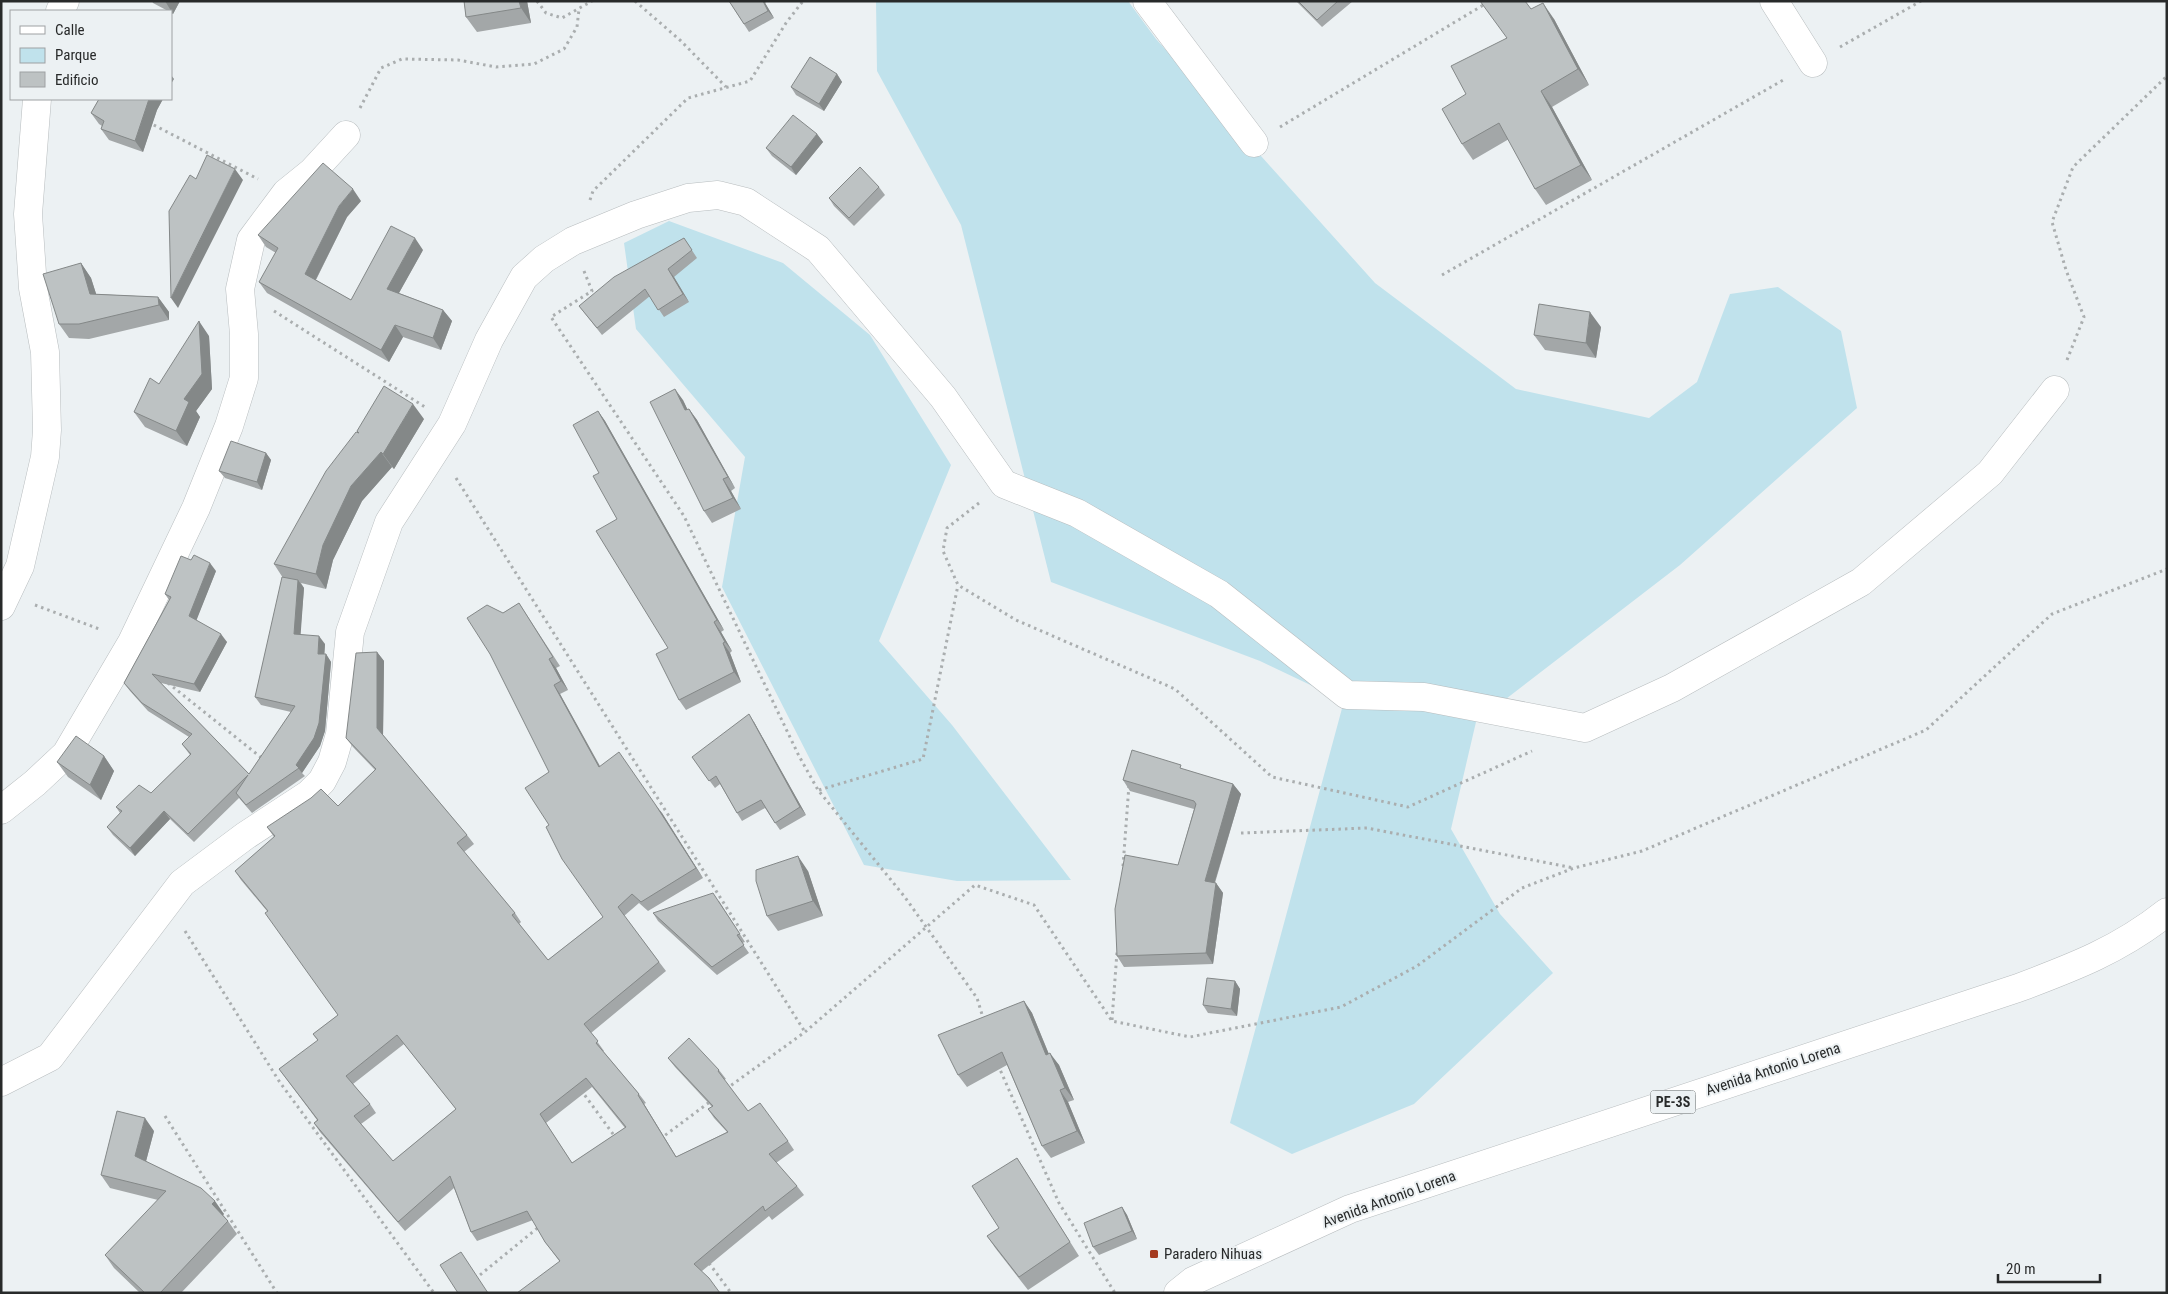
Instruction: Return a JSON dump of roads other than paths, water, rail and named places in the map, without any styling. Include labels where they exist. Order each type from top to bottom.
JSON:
[{"type":"main road","points":[[1147,1],[1254,142]]},
{"type":"main road","points":[[1774,1],[1813,63]]},
{"type":"main road","points":[[4,600],[20,566],[45,457],[47,430],[45,352],[34,288],[28,214],[37,100]]},
{"type":"main road","points":[[1,810],[35,784],[66,754],[132,642],[196,508],[229,426],[244,378],[244,334],[240,289],[251,240],[286,194],[312,172],[346,135]]},
{"type":"main road","points":[[1,1082],[50,1057],[182,883],[245,836],[309,794],[322,782],[332,762],[340,734],[350,632],[389,522],[452,424],[488,340],[524,277],[544,259],[573,241],[636,215],[688,198],[718,196],[746,202],[818,249],[943,397],[1004,484],[1077,513],[1219,594],[1347,695],[1424,697],[1585,728],[1672,688],[1861,582],[1990,473],[2055,390]]},
{"type":"main road","name":"Avenida Antonio Lorena","points":[[1178,1293],[1193,1282],[1350,1209],[2009,991],[2085,963],[2126,942],[2167,912]]},
{"type":"place","name":"Paradero Nihuas","points":[[1154,1254]]}]
